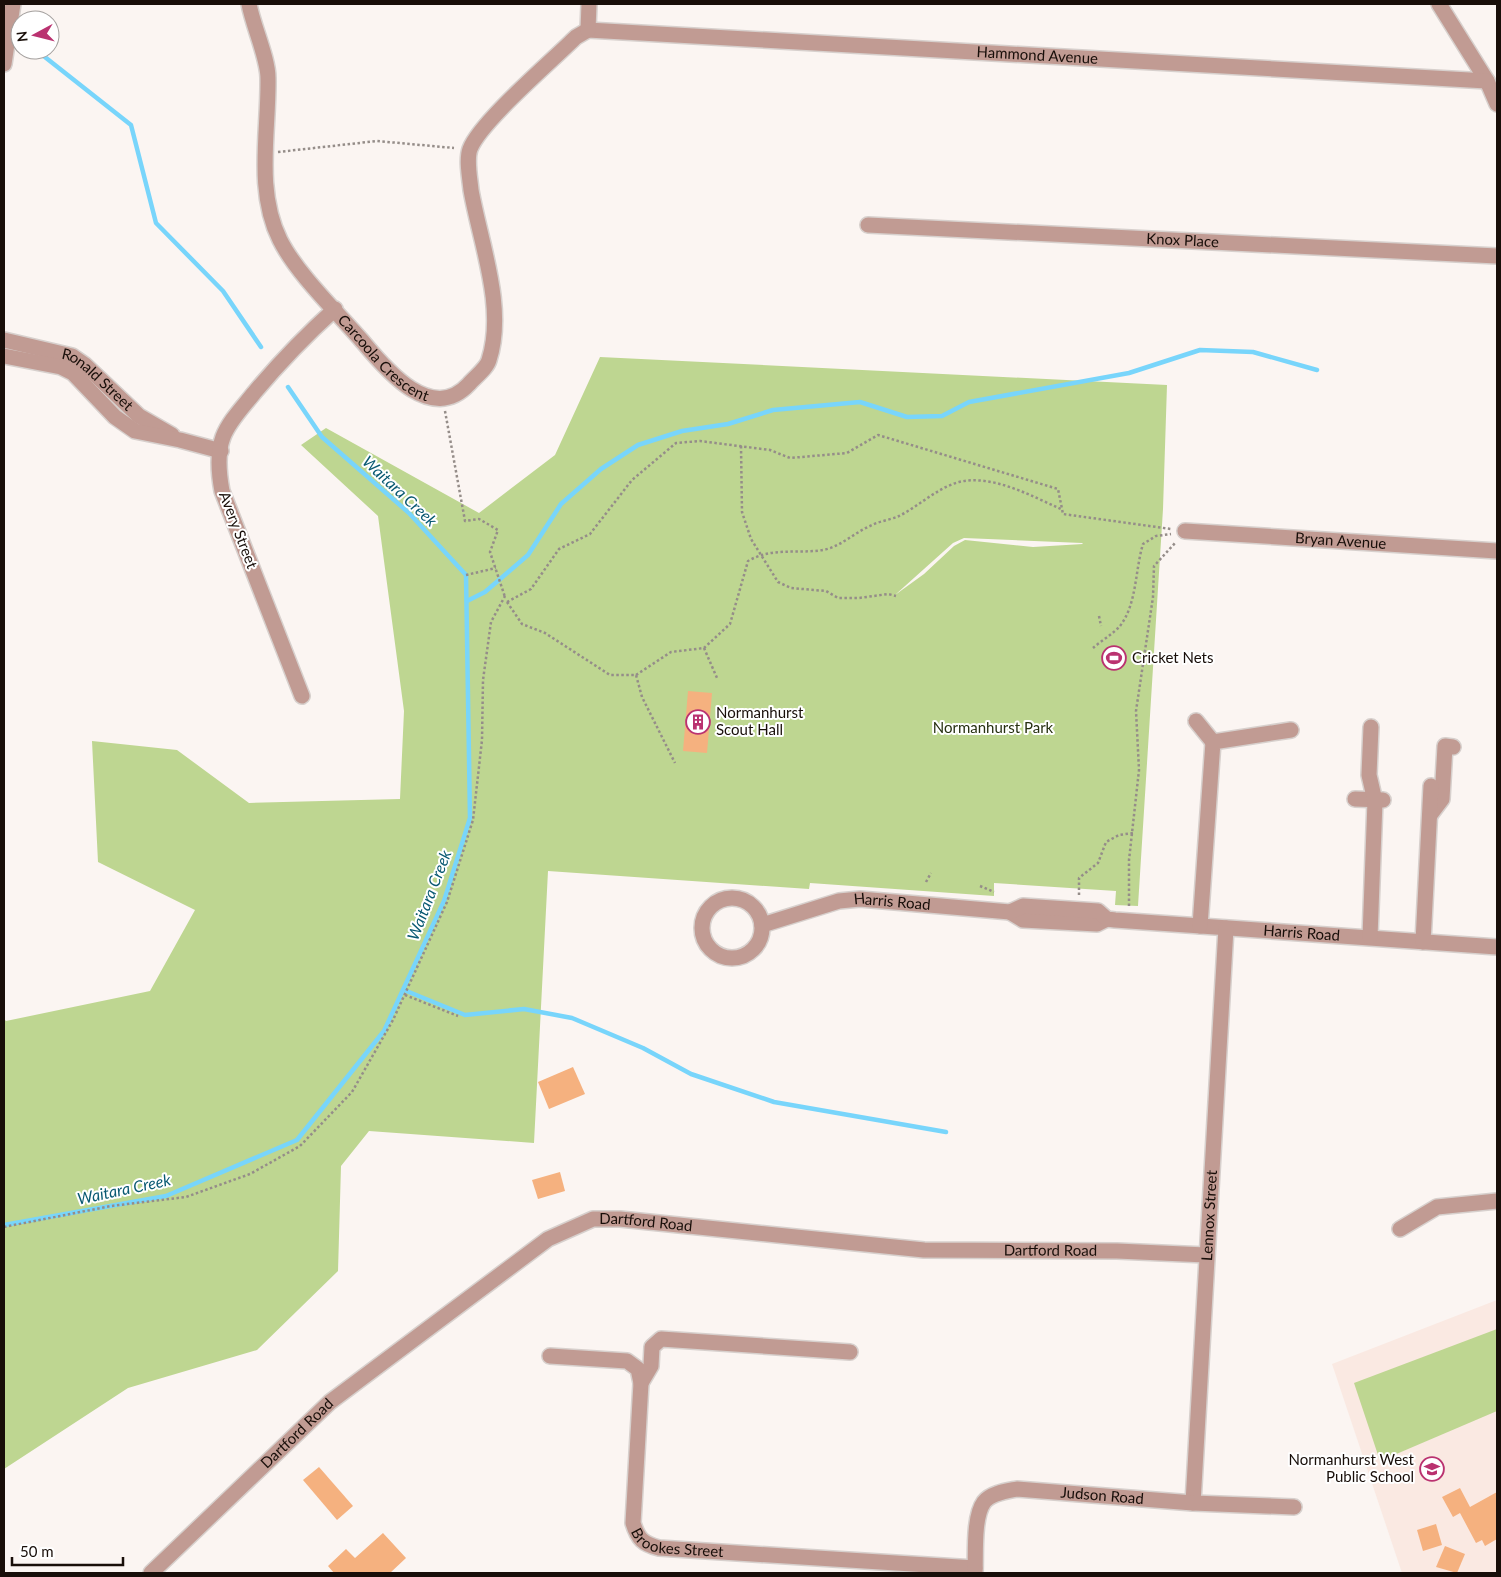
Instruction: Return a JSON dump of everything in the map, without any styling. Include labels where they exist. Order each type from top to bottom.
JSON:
[{"type":"street","points":[[4,64],[13,4]]},
{"type":"street","name":"Carcoola Crescent","points":[[249,4],[268,76],[264,153],[269,209],[280,240],[303,272],[380,363],[410,390],[440,399],[462,392],[489,362],[495,326],[489,269],[470,178],[470,150],[496,115],[576,37],[588,30]]},
{"type":"street","points":[[588,30],[589,4]]},
{"type":"street","points":[[1439,4],[1487,81],[1497,104]]},
{"type":"street","name":"Hammond Avenue","points":[[588,30],[1487,81]]},
{"type":"street","name":"Knox Place","points":[[868,225],[1497,256]]},
{"type":"street","name":"Avery Street","points":[[302,696],[222,491],[220,480],[221,451],[227,427],[248,400],[291,350],[335,309]]},
{"type":"street","name":"Ronald Street","points":[[4,340],[72,356],[85,364],[139,416],[180,440]]},
{"type":"street","name":"Ronald Street","points":[[4,356],[61,367],[73,373],[115,417],[135,431],[221,451]]},
{"type":"street","name":"Bryan Avenue","points":[[1185,531],[1497,551]]},
{"type":"street","points":[[1196,721],[1213,742],[1200,926]]},
{"type":"street","points":[[1370,938],[1380,800],[1369,775],[1371,727]]},
{"type":"street","points":[[1213,742],[1290,730]]},
{"type":"street","points":[[1430,815],[1442,799],[1445,746],[1453,747]]},
{"type":"street","points":[[1423,942],[1431,786]]},
{"type":"street","points":[[1355,800],[1380,800]]},
{"type":"street","points":[[728,898],[744,900],[751,904],[760,917],[762,925],[760,941],[750,953],[735,959],[719,956],[712,952],[703,939],[701,932],[701,924],[708,909],[714,903],[728,898]]},
{"type":"street","name":"Harris Road","points":[[762,925],[838,901],[860,899],[1010,912],[1023,920],[1097,924],[1107,919],[1497,947]]},
{"type":"street","name":"Harris Road","points":[[1010,912],[1023,906],[1098,912],[1107,919]]},
{"type":"street","name":"Lennox Street","points":[[1193,1503],[1226,928]]},
{"type":"street","points":[[1400,1229],[1437,1207],[1497,1201]]},
{"type":"street","name":"Dartford Road","points":[[151,1573],[330,1402],[548,1239],[593,1219],[620,1219],[924,1250],[1117,1251],[1206,1255]]},
{"type":"street","points":[[641,1383],[651,1366],[652,1347],[661,1339],[850,1352]]},
{"type":"street","points":[[550,1356],[627,1360],[638,1369],[641,1383]]},
{"type":"street","name":"Brookes Street","points":[[641,1383],[633,1523],[637,1537],[646,1544],[659,1548],[975,1571]]},
{"type":"street","name":"Judson Road","points":[[975,1571],[977,1525],[984,1502],[1000,1492],[1017,1489],[1193,1503],[1294,1507]]},
{"type":"path","points":[[264,153],[377,141],[438,147]]},
{"type":"path","points":[[445,410],[465,521],[479,519],[498,530],[490,552],[507,602],[522,624],[545,633],[610,675],[636,675],[671,652],[704,648],[730,624],[748,561],[760,554],[823,550],[841,543],[871,525],[899,516],[937,492],[959,482],[978,481],[1000,485],[1019,490],[1062,509]]},
{"type":"path","points":[[507,602],[531,589],[559,549],[590,534],[632,480],[676,443],[700,441],[741,446],[770,450],[790,458],[847,453],[878,435],[1058,489],[1063,514],[1185,531]]},
{"type":"path","points":[[741,446],[742,512],[751,539],[778,582],[791,588],[826,591],[838,598],[859,598],[888,594],[896,596]]},
{"type":"path","points":[[1093,648],[1120,626],[1131,601],[1137,564],[1143,544],[1156,536],[1185,531]]},
{"type":"path","points":[[1128,921],[1130,860],[1139,770],[1136,711],[1153,597],[1154,566],[1185,531]]},
{"type":"path","points":[[466,575],[496,568]]},
{"type":"path","points":[[4,1227],[111,1206],[186,1197],[250,1174],[300,1146],[352,1092],[393,1020],[447,902],[473,820],[482,740],[483,680],[490,622],[505,596]]},
{"type":"path","points":[[1100,616],[1101,626]]},
{"type":"path","points":[[704,648],[717,678]]},
{"type":"path","points":[[636,675],[642,697],[675,763]]},
{"type":"path","points":[[1081,911],[1079,878],[1098,863],[1106,842],[1119,835],[1133,833]]},
{"type":"path","points":[[926,882],[931,873]]},
{"type":"path","points":[[980,886],[994,892]]},
{"type":"path","points":[[405,994],[458,1016]]},
{"type":"shaded area","name":"Normanhurst West Public School","points":[[1497,1300],[1497,1573],[1402,1573],[1332,1364]]},
{"type":"green space","name":"Normanhurst Park","points":[[600,357],[1167,385],[1163,509],[1138,906],[1115,905],[1116,891],[994,883],[994,896],[810,883],[809,889],[548,871],[534,1143],[369,1131],[341,1166],[338,1271],[257,1350],[128,1388],[4,1469],[4,1019],[6,1021],[150,991],[195,910],[98,862],[92,741],[177,750],[249,803],[400,799],[404,711],[378,516],[301,445],[326,428],[479,513],[555,455]],"holes":[[[964,538],[1082,543],[1033,547],[965,540],[954,546],[924,574],[895,595],[953,543]]]},
{"type":"green space","points":[[1497,1329],[1497,1411],[1380,1461],[1354,1383]]},
{"type":"building","name":"Normanhurst Scout Hall","points":[[688,691],[712,693],[707,753],[683,751]]},
{"type":"building","points":[[573,1067],[585,1094],[549,1109],[538,1082]]},
{"type":"building","points":[[560,1172],[565,1191],[538,1199],[532,1180]]},
{"type":"building","points":[[319,1467],[353,1506],[337,1520],[303,1480]]},
{"type":"building","points":[[1460,1488],[1470,1507],[1497,1492],[1497,1539],[1485,1546],[1482,1540],[1476,1543],[1460,1513],[1453,1517],[1442,1497]]},
{"type":"building","points":[[1436,1524],[1442,1545],[1423,1551],[1417,1530]]},
{"type":"building","points":[[383,1533],[406,1558],[390,1573],[334,1573],[328,1566],[346,1549],[355,1558]]},
{"type":"building","points":[[1445,1546],[1465,1554],[1457,1573],[1436,1567]]},
{"type":"waterway","name":"Waitara Creek","points":[[49,60],[131,125],[156,223],[223,291],[261,347]]},
{"type":"waterway","points":[[467,601],[485,592],[528,555],[561,504],[601,469],[638,445],[682,431],[728,424],[773,410],[860,402],[907,417],[942,416],[969,402],[1129,373],[1200,350],[1253,352],[1317,370]]},
{"type":"waterway","name":"Waitara Creek","points":[[4,1225],[166,1196],[297,1140],[384,1031],[444,901],[470,818],[466,575],[409,513],[322,437],[288,387]]},
{"type":"waterway","points":[[404,990],[465,1015],[524,1009],[572,1018],[643,1048],[691,1074],[774,1102],[946,1132]]},
{"type":"place","name":"Cricket Nets","points":[[1114,658]]},
{"type":"place","name":"Normanhurst Scout Hall","points":[[698,722]]},
{"type":"place","name":"Normanhurst West Public School","points":[[1432,1469]]}]
